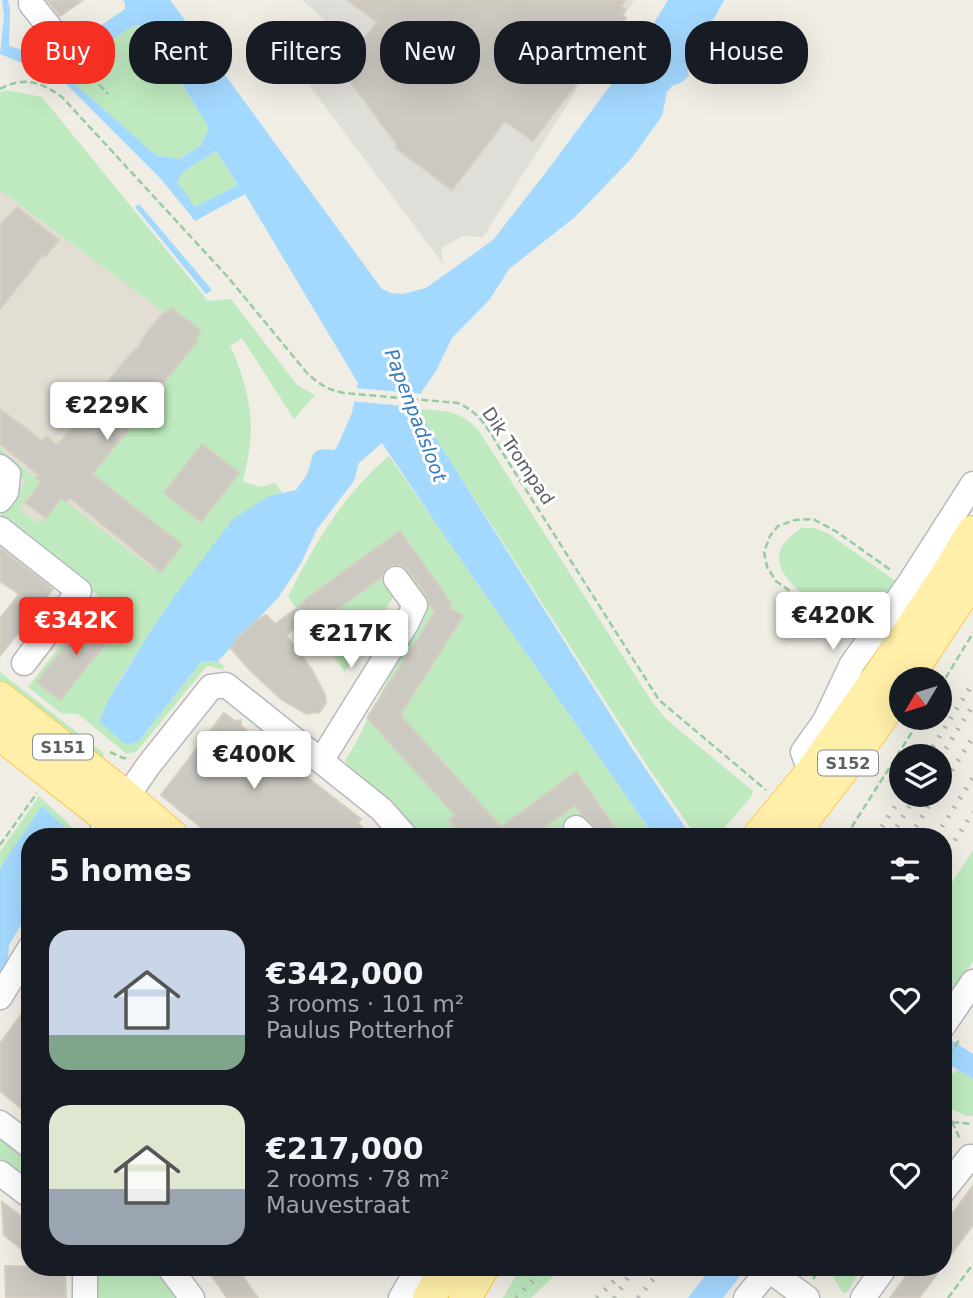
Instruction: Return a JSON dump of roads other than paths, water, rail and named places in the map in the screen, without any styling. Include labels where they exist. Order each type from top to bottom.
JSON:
[{"type":"main road","name":"S152","points":[[766,828],[811,773],[885,668],[973,532]]},
{"type":"main road","points":[[914,667],[973,578]]},
{"type":"main road","name":"S151","points":[[0,698],[117,823]]},
{"type":"main road","name":"S152","points":[[797,828],[889,705]]},
{"type":"main road","name":"S151","points":[[0,734],[117,823],[138,828]]},
{"type":"main road","points":[[429,1298],[442,1276]]},
{"type":"main road","points":[[465,1298],[477,1276]]},
{"type":"street","points":[[31,0],[45,21]]},
{"type":"street","points":[[0,467],[8,474],[6,492],[0,500]]},
{"type":"street","points":[[811,773],[803,752],[825,721],[852,664],[909,583],[973,484]]},
{"type":"street","points":[[0,529],[79,591],[24,663]]},
{"type":"street","points":[[321,761],[407,624],[415,605],[396,579]]},
{"type":"street","points":[[117,823],[148,766],[211,687],[226,685],[381,809],[398,828]]},
{"type":"street","points":[[0,997],[21,964]]},
{"type":"street","points":[[952,1025],[973,982]]},
{"type":"street","points":[[0,1123],[21,1139]]},
{"type":"street","points":[[952,1180],[970,1157]]},
{"type":"street","points":[[0,1173],[21,1189]]},
{"type":"street","points":[[85,1276],[85,1298]]},
{"type":"street","points":[[176,1276],[192,1298]]},
{"type":"street","points":[[401,1298],[414,1276]]},
{"type":"street","points":[[746,1298],[771,1276]]},
{"type":"street","points":[[765,1298],[775,1276]]},
{"type":"street","points":[[784,1276],[807,1298]]},
{"type":"street","points":[[863,1298],[879,1276]]},
{"type":"water","points":[[2,0],[8,0],[10,9],[9,46],[21,50],[21,63],[0,54],[4,16]]},
{"type":"water","points":[[123,0],[170,0],[185,21],[129,21],[129,29],[115,38],[115,21],[107,21],[125,9]]},
{"type":"water","name":"Papenpadsloot","points":[[668,0],[724,0],[711,21],[685,21],[685,79],[667,92],[662,116],[631,159],[575,217],[509,269],[490,299],[452,338],[436,371],[422,391],[420,413],[631,747],[686,828],[648,828],[382,443],[359,463],[354,481],[317,529],[300,565],[278,598],[218,661],[202,661],[139,741],[127,745],[99,722],[111,695],[152,629],[233,519],[269,496],[296,490],[307,474],[313,454],[337,447],[352,413],[358,383],[245,194],[195,221],[161,179],[66,84],[75,84],[156,155],[180,159],[200,146],[209,128],[182,84],[232,84],[382,289],[403,294],[426,288],[493,240],[611,84],[671,84],[671,21],[655,21]],"holes":[[[216,151],[238,185],[195,207],[177,181],[184,171]]]},
{"type":"water","points":[[139,204],[212,290],[206,294],[135,207]]},
{"type":"water","points":[[42,806],[66,828],[27,828]]},
{"type":"water","points":[[21,837],[21,925],[9,945],[8,961],[0,975],[0,871]]},
{"type":"water","points":[[952,1041],[973,1054],[973,1079],[952,1066]]},
{"type":"water","points":[[705,1276],[740,1276],[723,1298],[688,1298]]},
{"type":"railway","points":[[935,744],[973,683]]},
{"type":"railway","points":[[949,744],[973,705]]},
{"type":"railway","points":[[952,770],[973,737]]},
{"type":"railway","points":[[941,828],[973,778]]},
{"type":"railway","points":[[881,828],[895,807]]},
{"type":"railway","points":[[896,828],[909,807]]},
{"type":"railway","points":[[915,828],[928,807]]},
{"type":"railway","points":[[952,845],[973,812]]},
{"type":"railway","points":[[516,1298],[537,1276]]},
{"type":"railway","points":[[597,1298],[619,1276]]},
{"type":"railway","points":[[614,1298],[629,1276]]},
{"type":"railway","points":[[638,1298],[656,1276]]}]
